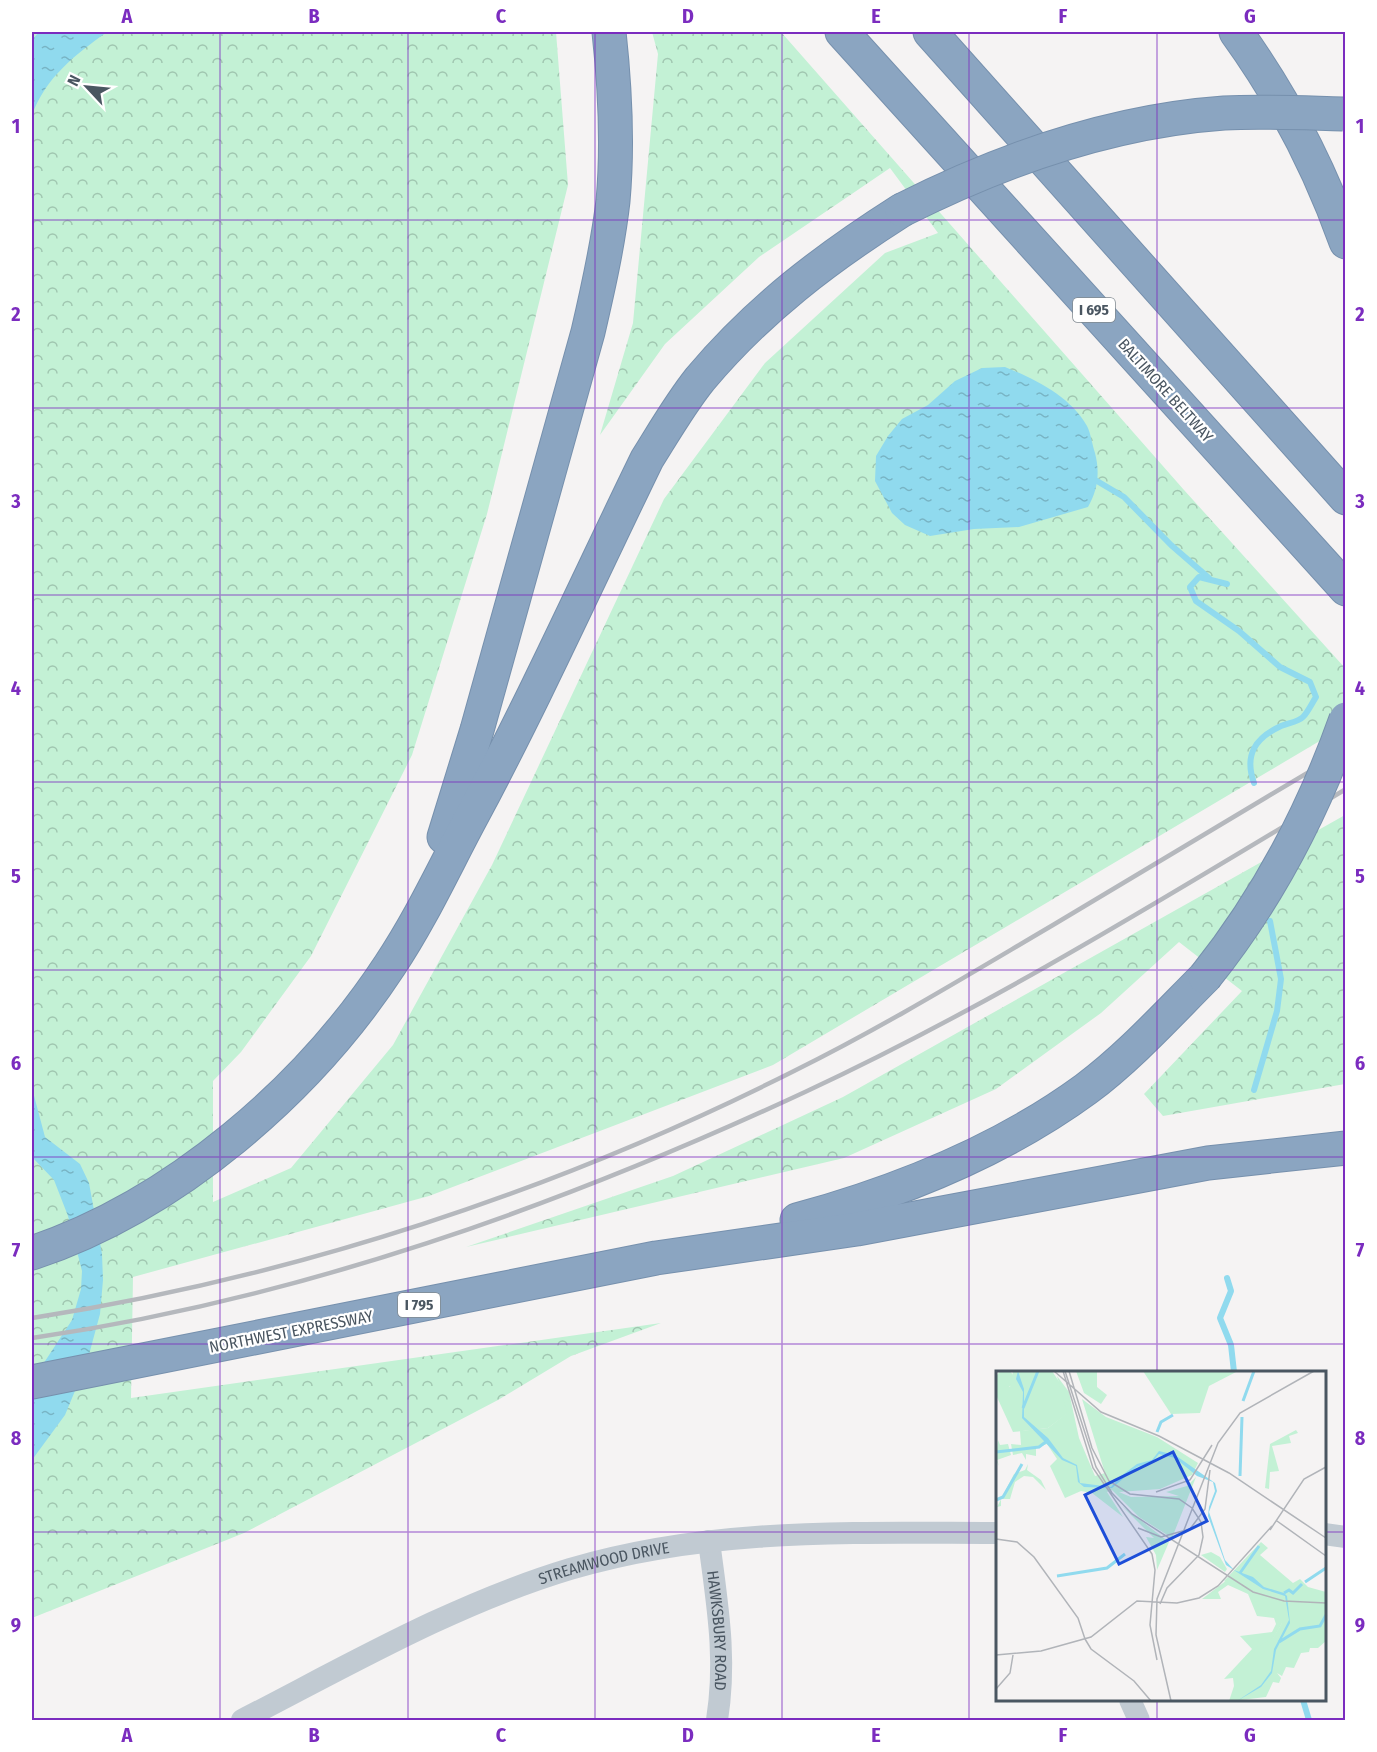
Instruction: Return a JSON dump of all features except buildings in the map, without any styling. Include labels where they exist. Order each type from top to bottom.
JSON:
[{"type":"highway","points":[[420,914],[477,730],[588,332],[598,288],[613,202],[615,171],[609,32]]},
{"type":"highway","name":"BALTIMORE BELTWAY","points":[[842,32],[1346,589]]},
{"type":"highway","points":[[930,32],[1346,498]]},
{"type":"highway","points":[[1236,32],[1302,136],[1329,196],[1346,242]]},
{"type":"highway","points":[[32,1253],[123,1212],[179,1180],[228,1143],[290,1089],[345,1026],[390,965],[420,914],[514,737],[647,459],[699,381],[760,315],[804,276],[902,210],[988,170],[1061,142],[1159,121],[1222,113],[1264,111],[1344,115]]},
{"type":"highway","points":[[656,1258],[848,1206],[943,1170],[1013,1135],[1086,1089],[1144,1038],[1205,976],[1238,936],[1261,901],[1300,827],[1346,719]]},
{"type":"highway","points":[[656,1258],[857,1229],[1208,1163],[1346,1148]]},
{"type":"highway","name":"NORTHWEST EXPRESSWAY","points":[[32,1382],[656,1258]]},
{"type":"street","name":"STREAMWOOD DRIVE","points":[[242,1720],[435,1621],[497,1594],[571,1569],[635,1553],[710,1541],[792,1533],[996,1533]]},
{"type":"street","points":[[1326,1534],[1346,1537]]},
{"type":"street","name":"HAWKSBURY ROAD","points":[[710,1541],[723,1647],[722,1690],[717,1720]]},
{"type":"street","points":[[1130,1701],[1139,1720]]},
{"type":"green space","points":[[32,32],[556,32],[568,185],[487,514],[412,755],[311,956],[241,1052],[213,1081],[213,1202],[291,1168],[393,1045],[492,865],[664,499],[765,363],[885,253],[938,233],[890,168],[759,257],[665,344],[600,435],[633,323],[658,54],[652,32],[781,32],[1184,490],[1345,668],[1345,726],[773,1065],[429,1196],[133,1277],[131,1398],[661,1323],[571,1356],[498,1400],[244,1533],[32,1618]]},
{"type":"green space","points":[[1345,815],[1345,1084],[1163,1116],[1144,1094],[1242,991],[1179,942],[1101,1013],[996,1089],[844,1158],[466,1247],[673,1176],[843,1097]]},
{"type":"water","points":[[39,32],[107,32],[73,58],[53,78],[32,115],[32,40]]},
{"type":"water","points":[[1005,367],[1051,390],[1072,406],[1087,426],[1098,474],[1094,494],[1088,507],[1019,527],[974,529],[930,536],[905,525],[892,513],[875,481],[876,456],[888,436],[902,419],[928,405],[955,381],[982,368]]},
{"type":"water","points":[[32,1088],[45,1137],[80,1164],[89,1183],[102,1254],[103,1280],[100,1314],[87,1362],[65,1415],[32,1460],[32,1381],[72,1320],[81,1289],[82,1271],[68,1216],[54,1180],[32,1157]]},
{"type":"waterway","points":[[1097,481],[1124,497],[1171,545],[1209,578]]},
{"type":"waterway","points":[[1227,584],[1199,577],[1190,587],[1196,601],[1239,631],[1280,667],[1310,682],[1316,697],[1301,719],[1281,726],[1258,742],[1250,764],[1254,783]]},
{"type":"waterway","points":[[1254,1090],[1277,1011],[1281,979],[1270,921]]},
{"type":"waterway","points":[[1227,1278],[1231,1291],[1220,1318],[1231,1345],[1234,1371]]},
{"type":"waterway","points":[[1303,1701],[1309,1720]]},
{"type":"railway","points":[[32,1318],[130,1301],[229,1279],[326,1253],[422,1224],[518,1191],[612,1154],[704,1114],[860,1037],[989,963],[1346,750]]},
{"type":"railway","points":[[32,1338],[132,1321],[231,1299],[330,1273],[523,1210],[619,1173],[805,1092],[944,1023],[1079,948],[1346,789]]}]
